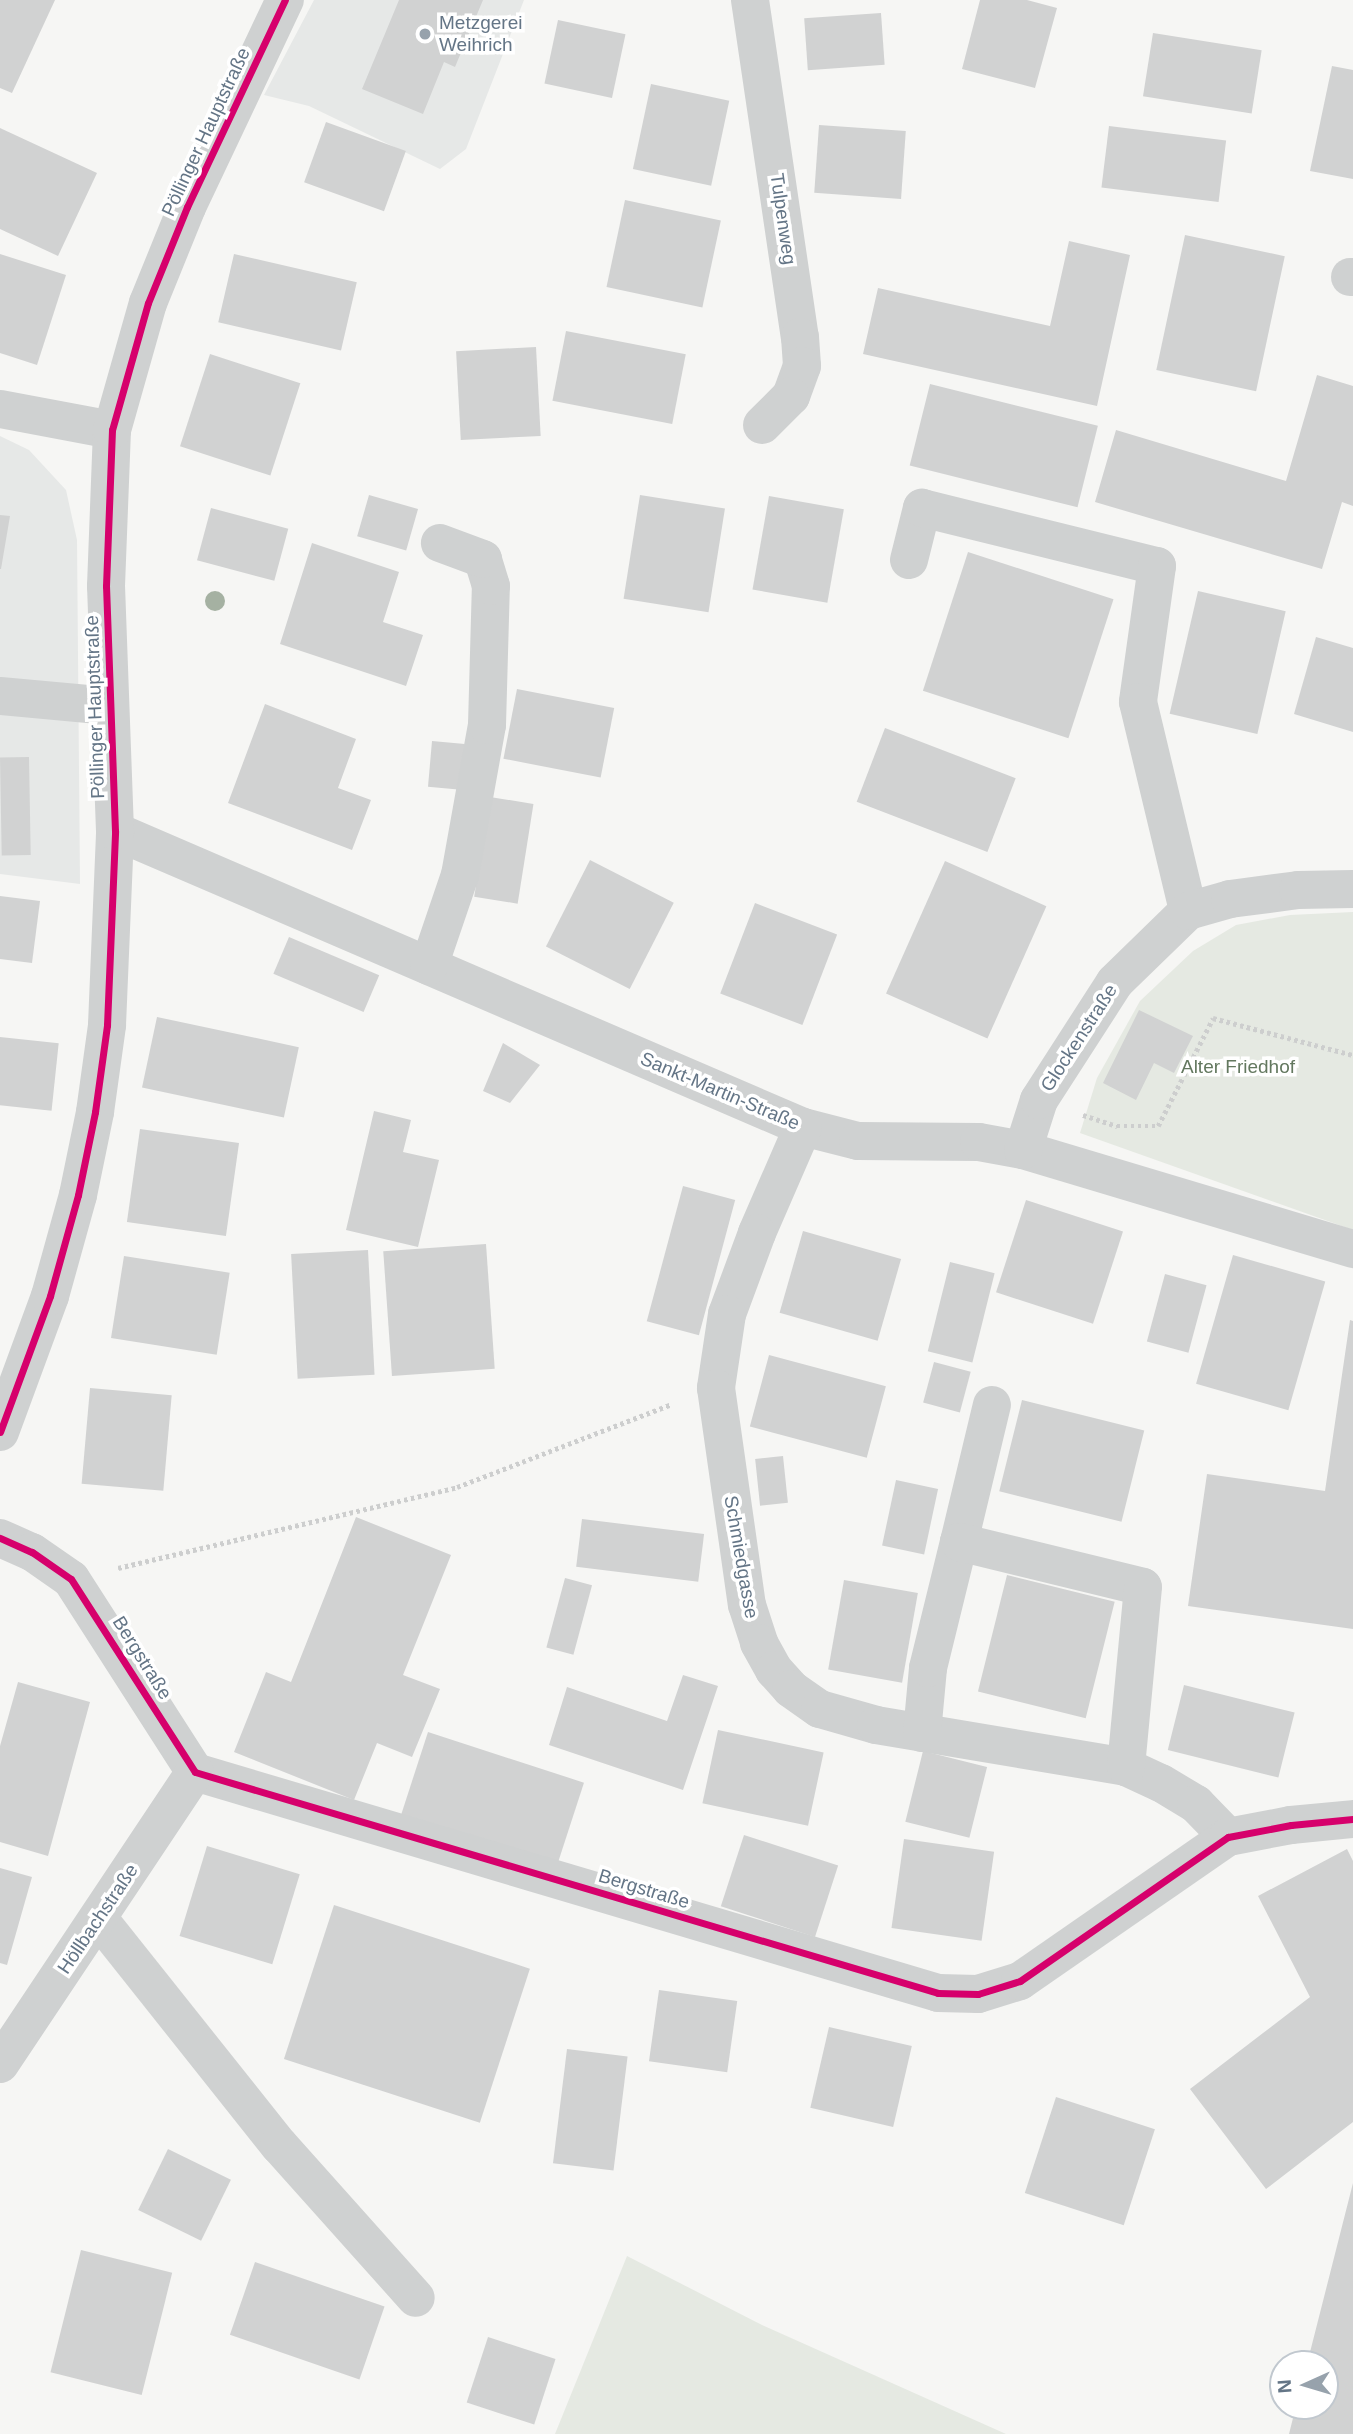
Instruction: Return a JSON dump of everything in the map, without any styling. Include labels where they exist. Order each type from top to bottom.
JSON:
[{"type":"street","name":"Pöllinger Hauptstraße","points":[[0,1432],[50,1296],[78,1195],[96,1112],[107,1025],[116,831],[106,586],[112,430],[133,352],[187,207],[285,0]]},
{"type":"street","name":"Tulpenweg","points":[[750,0],[802,366],[791,396],[762,425]]},
{"type":"street","points":[[0,410],[112,430]]},
{"type":"street","points":[[909,560],[922,508],[1157,566],[1138,702],[1188,911]]},
{"type":"street","points":[[429,966],[460,875],[487,725],[491,586],[484,559],[440,543]]},
{"type":"street","points":[[0,696],[110,706]]},
{"type":"street","name":"Sankt-Martin-Straße","points":[[116,831],[803,1127],[858,1141],[979,1142],[1023,1150],[1353,1249]]},
{"type":"street","name":"Glockenstraße","points":[[1023,1150],[1039,1100],[1115,982],[1188,911],[1230,899],[1298,890],[1353,889]]},
{"type":"street","name":"Schmiedgasse","points":[[803,1127],[757,1233],[727,1314],[716,1388],[747,1605],[759,1643],[774,1670],[790,1689],[820,1709],[876,1725],[1126,1768],[1161,1783],[1196,1804],[1228,1838]]},
{"type":"street","points":[[922,1733],[928,1668],[992,1405]]},
{"type":"street","name":"Bergstraße","points":[[0,1538],[32,1552],[71,1579],[195,1772],[938,1993],[978,1994],[1020,1981],[1228,1838],[1291,1825],[1353,1819]]},
{"type":"street","points":[[959,1542],[1143,1587],[1126,1768]]},
{"type":"street","name":"Höllbachstraße","points":[[0,2064],[195,1772]]},
{"type":"street","points":[[99,1919],[279,2145],[416,2298]]},
{"type":"path","points":[[1039,1100],[1117,1126],[1158,1126],[1213,1018],[1353,1055]]},
{"type":"path","points":[[71,1579],[457,1487],[716,1388]]},
{"type":"shaded area","points":[[314,0],[524,0],[466,149],[440,169],[309,106],[264,95]]},
{"type":"shaded area","points":[[0,436],[29,450],[66,490],[77,540],[80,884],[0,874]]},
{"type":"green space","name":"Alter Friedhof","points":[[1353,912],[1353,1230],[1080,1133],[1097,1078],[1140,1001],[1193,951],[1236,925],[1290,915]]},
{"type":"green space","points":[[627,2256],[762,2325],[1006,2434],[555,2434]]},
{"type":"building","points":[[0,0],[55,0],[12,93],[0,88]]},
{"type":"building","points":[[399,0],[483,0],[455,67],[444,62],[423,114],[362,89]]},
{"type":"building","points":[[980,0],[1027,0],[1057,8],[1035,88],[962,69]]},
{"type":"building","points":[[881,13],[885,65],[808,70],[804,18]]},
{"type":"building","points":[[558,20],[625,34],[612,98],[544,84]]},
{"type":"building","points":[[1153,33],[1262,50],[1252,113],[1143,96]]},
{"type":"building","points":[[1332,66],[1353,70],[1353,179],[1310,171]]},
{"type":"building","points":[[651,84],[729,101],[711,186],[633,169]]},
{"type":"building","points":[[326,122],[406,151],[384,211],[304,182]]},
{"type":"building","points":[[819,125],[906,131],[901,199],[814,193]]},
{"type":"building","points":[[1109,126],[1226,140],[1219,202],[1101,188]]},
{"type":"building","points":[[0,128],[97,173],[58,256],[0,229]]},
{"type":"building","points":[[625,200],[721,220],[702,307],[606,287]]},
{"type":"building","points":[[1185,235],[1285,256],[1256,391],[1156,370]]},
{"type":"building","points":[[1069,241],[1130,255],[1097,406],[863,354],[878,288],[1050,326]]},
{"type":"building","points":[[0,254],[66,275],[37,365],[0,353]]},
{"type":"building","points":[[234,254],[357,282],[341,351],[218,322]]},
{"type":"building","points":[[566,331],[686,354],[672,424],[552,401]]},
{"type":"building","points":[[536,347],[541,436],[461,440],[456,351]]},
{"type":"building","points":[[210,354],[300,383],[270,476],[180,446]]},
{"type":"building","points":[[1317,375],[1353,386],[1353,506],[1342,502],[1322,569],[1095,502],[1116,430],[1286,481]]},
{"type":"building","points":[[930,384],[1098,426],[1078,507],[910,466]]},
{"type":"building","points":[[369,495],[418,509],[406,550],[357,536]]},
{"type":"building","points":[[640,495],[725,508],[709,612],[624,599]]},
{"type":"building","points":[[769,496],[844,509],[827,603],[753,590]]},
{"type":"building","points":[[211,508],[288,529],[274,581],[197,560]]},
{"type":"building","points":[[0,515],[10,516],[1,569],[0,569]]},
{"type":"building","points":[[312,543],[399,572],[383,622],[423,635],[406,686],[280,644]]},
{"type":"building","points":[[968,552],[1114,599],[1068,738],[923,691]]},
{"type":"building","points":[[1198,591],[1286,611],[1257,734],[1170,714]]},
{"type":"building","points":[[1316,637],[1353,648],[1353,732],[1294,714]]},
{"type":"building","points":[[517,689],[614,708],[601,778],[503,759]]},
{"type":"building","points":[[265,704],[356,739],[338,788],[371,800],[352,850],[228,803]]},
{"type":"building","points":[[885,728],[1016,778],[987,852],[857,802]]},
{"type":"building","points":[[432,741],[465,744],[461,790],[428,787]]},
{"type":"building","points":[[29,757],[31,855],[2,855],[0,758]]},
{"type":"building","points":[[490,797],[533,804],[518,904],[474,897]]},
{"type":"building","points":[[590,860],[674,903],[630,989],[546,946]]},
{"type":"building","points":[[945,861],[1046,906],[987,1039],[886,993]]},
{"type":"building","points":[[0,896],[40,901],[32,963],[0,959]]},
{"type":"building","points":[[755,903],[837,935],[802,1025],[720,994]]},
{"type":"building","points":[[289,937],[379,975],[364,1012],[273,974]]},
{"type":"building","points":[[1139,1010],[1193,1036],[1174,1073],[1154,1063],[1136,1100],[1103,1083]]},
{"type":"building","points":[[157,1017],[299,1047],[284,1118],[142,1087]]},
{"type":"building","points":[[0,1037],[59,1043],[52,1111],[0,1105]]},
{"type":"building","points":[[503,1043],[540,1065],[510,1103],[483,1091]]},
{"type":"building","points":[[374,1111],[411,1120],[403,1152],[439,1160],[418,1247],[346,1230]]},
{"type":"building","points":[[140,1129],[239,1143],[226,1236],[127,1222]]},
{"type":"building","points":[[683,1186],[735,1200],[699,1335],[647,1321]]},
{"type":"building","points":[[1026,1200],[1123,1232],[1093,1324],[996,1292]]},
{"type":"building","points":[[803,1231],[901,1259],[878,1341],[780,1313]]},
{"type":"building","points":[[486,1244],[495,1369],[392,1376],[383,1251]]},
{"type":"building","points":[[368,1250],[375,1375],[298,1379],[291,1254]]},
{"type":"building","points":[[1233,1255],[1325,1281],[1288,1410],[1196,1384]]},
{"type":"building","points":[[124,1256],[230,1273],[217,1355],[111,1338]]},
{"type":"building","points":[[950,1262],[995,1273],[972,1362],[928,1351]]},
{"type":"building","points":[[1165,1274],[1207,1285],[1188,1353],[1147,1342]]},
{"type":"building","points":[[1350,1320],[1353,1321],[1353,1629],[1188,1606],[1207,1474],[1325,1491]]},
{"type":"building","points":[[769,1355],[886,1386],[867,1458],[750,1426]]},
{"type":"building","points":[[934,1362],[971,1372],[960,1412],[923,1403]]},
{"type":"building","points":[[90,1388],[172,1395],[163,1491],[82,1484]]},
{"type":"building","points":[[1022,1400],[1144,1430],[1122,1522],[999,1491]]},
{"type":"building","points":[[783,1456],[788,1503],[760,1506],[755,1459]]},
{"type":"building","points":[[896,1480],[938,1489],[924,1554],[882,1546]]},
{"type":"building","points":[[356,1517],[451,1555],[403,1675],[440,1689],[412,1757],[377,1743],[354,1800],[234,1752],[266,1672],[291,1682]]},
{"type":"building","points":[[582,1519],[704,1534],[698,1582],[576,1567]]},
{"type":"building","points":[[1007,1575],[1115,1602],[1086,1718],[978,1691]]},
{"type":"building","points":[[565,1578],[592,1585],[573,1655],[546,1648]]},
{"type":"building","points":[[844,1580],[918,1593],[902,1683],[828,1670]]},
{"type":"building","points":[[683,1675],[718,1686],[683,1790],[549,1745],[567,1687],[667,1721]]},
{"type":"building","points":[[18,1682],[90,1702],[48,1856],[0,1842],[0,1746]]},
{"type":"building","points":[[1184,1685],[1295,1713],[1278,1778],[1168,1750]]},
{"type":"building","points":[[718,1730],[824,1752],[808,1826],[702,1803]]},
{"type":"building","points":[[428,1732],[584,1783],[557,1866],[401,1816]]},
{"type":"building","points":[[923,1751],[987,1767],[969,1838],[905,1822]]},
{"type":"building","points":[[744,1835],[838,1866],[815,1937],[721,1906]]},
{"type":"building","points":[[904,1839],[994,1852],[982,1941],[891,1928]]},
{"type":"building","points":[[207,1846],[300,1874],[272,1964],[180,1936]]},
{"type":"building","points":[[1347,1849],[1353,1861],[1353,2122],[1266,2189],[1190,2089],[1310,1997],[1258,1896]]},
{"type":"building","points":[[0,1868],[32,1877],[7,1965],[0,1963]]},
{"type":"building","points":[[334,1905],[530,1969],[480,2123],[284,2059]]},
{"type":"building","points":[[659,1990],[737,2001],[727,2072],[649,2061]]},
{"type":"building","points":[[829,2027],[912,2046],[893,2127],[810,2108]]},
{"type":"building","points":[[567,2049],[628,2056],[614,2171],[553,2163]]},
{"type":"building","points":[[1056,2097],[1155,2129],[1124,2225],[1025,2193]]},
{"type":"building","points":[[168,2149],[231,2180],[201,2241],[138,2210]]},
{"type":"building","points":[[1353,2183],[1353,2434],[1289,2434],[1292,2420],[1339,2420],[1339,2350],[1311,2350]]},
{"type":"building","points":[[81,2250],[172,2273],[142,2395],[51,2372]]},
{"type":"building","points":[[255,2262],[385,2307],[359,2379],[230,2335]]},
{"type":"building","points":[[488,2337],[556,2359],[534,2425],[467,2403]]},
{"type":"cycle path","points":[[0,1432],[50,1296],[78,1195],[95,1112],[107,1025],[115,831],[106,586],[112,430],[148,303],[187,207],[285,0]]},
{"type":"cycle path","points":[[0,1538],[32,1552],[71,1579],[195,1772],[938,1993],[978,1994],[1020,1981],[1228,1837],[1291,1825],[1353,1819]]},
{"type":"place","name":"Metzgerei Weihrich","points":[[425,34]]}]
